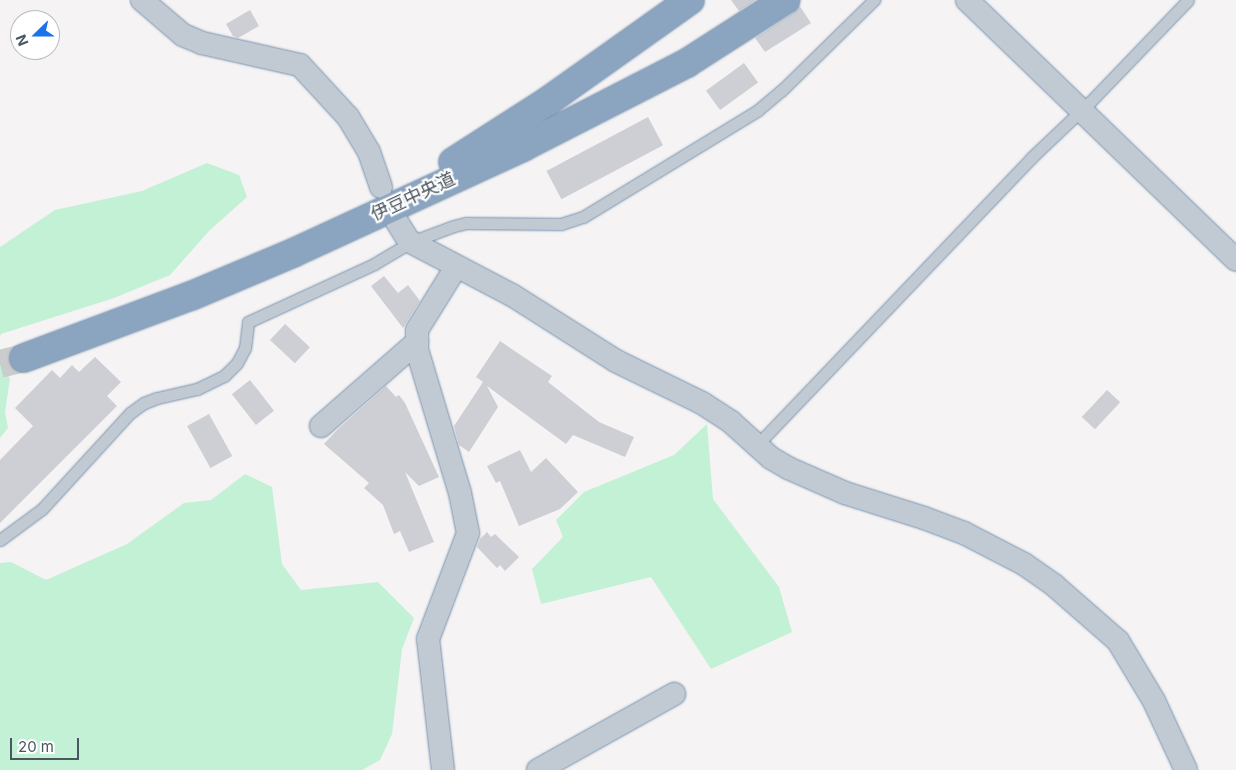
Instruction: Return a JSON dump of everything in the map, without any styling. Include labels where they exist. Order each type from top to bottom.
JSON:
[{"type":"highway","name":"伊豆中央道","points":[[690,0],[548,101],[478,147],[415,184],[170,291],[58,332],[22,351],[191,296],[295,252],[523,147],[687,63],[785,0]]},
{"type":"street","points":[[142,0],[183,35],[202,43],[300,65],[348,117],[369,152],[380,187]]},
{"type":"street","points":[[968,0],[1236,260]]},
{"type":"street","points":[[397,222],[411,242],[512,295],[616,361],[702,403],[731,422],[757,445],[788,468],[845,493],[964,533],[1024,564],[1055,586],[1118,641],[1154,701],[1186,770]]},
{"type":"street","points":[[443,770],[428,639],[468,533],[460,494],[417,350],[417,330],[456,267]]},
{"type":"street","points":[[321,426],[417,342]]},
{"type":"street","points":[[538,770],[674,694]]},
{"type":"lane","points":[[0,540],[42,509],[130,413],[144,403],[157,398],[197,389],[224,376],[238,363],[244,348],[248,322],[374,264],[411,242],[466,224],[561,224],[583,217],[758,110],[782,90],[874,0]]},
{"type":"lane","points":[[757,445],[1031,158],[1082,110],[1188,0]]},
{"type":"green space","points":[[207,163],[239,175],[247,197],[209,231],[170,275],[114,298],[1,334],[0,337],[0,247],[55,210],[142,191]]},
{"type":"green space","points":[[0,357],[10,379],[5,412],[8,428],[0,438]]},
{"type":"green space","points":[[707,424],[713,499],[779,587],[792,632],[711,669],[651,577],[541,604],[532,569],[563,537],[556,520],[584,492],[674,455]]},
{"type":"green space","points":[[245,474],[272,487],[282,564],[301,590],[378,582],[414,618],[402,649],[392,734],[380,760],[362,770],[0,770],[0,563],[11,562],[46,580],[127,544],[184,503],[211,500]]},
{"type":"building","points":[[731,0],[756,0],[739,11]]},
{"type":"building","points":[[799,5],[811,23],[765,52],[755,38],[793,13]]},
{"type":"building","points":[[250,10],[259,26],[238,38],[233,36],[226,24]]},
{"type":"building","points":[[744,63],[758,82],[720,110],[706,91]]},
{"type":"building","points":[[648,117],[663,145],[561,199],[546,171]]},
{"type":"building","points":[[384,276],[398,293],[408,285],[420,301],[403,328],[371,286]]},
{"type":"building","points":[[285,324],[310,347],[295,363],[270,340]]},
{"type":"building","points":[[500,341],[552,376],[548,382],[599,422],[634,437],[625,457],[573,435],[566,444],[487,386],[498,407],[469,452],[459,445],[454,426],[483,382],[476,377]]},
{"type":"building","points":[[95,357],[121,382],[107,396],[117,406],[0,523],[0,460],[33,426],[15,408],[52,370],[60,378],[72,365],[79,372]]},
{"type":"building","points":[[250,380],[274,411],[256,425],[232,394]]},
{"type":"building","points":[[386,386],[396,397],[399,395],[405,403],[439,477],[419,486],[405,472],[434,542],[409,552],[400,531],[394,534],[383,505],[364,488],[369,483],[324,444]]},
{"type":"building","points":[[1107,390],[1120,402],[1095,429],[1082,417]]},
{"type":"building","points":[[209,414],[232,456],[210,468],[187,426]]},
{"type":"building","points":[[520,450],[531,472],[546,458],[578,492],[560,509],[519,526],[500,481],[496,483],[487,466]]},
{"type":"building","points":[[487,532],[491,537],[495,534],[519,557],[505,571],[500,565],[497,568],[477,547],[480,539]]},
{"type":"tunnel","points":[[0,364],[24,358]]}]
